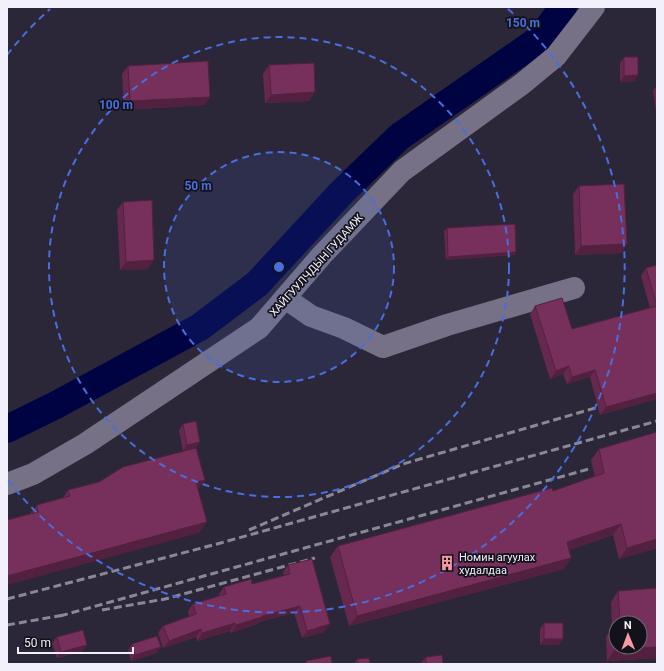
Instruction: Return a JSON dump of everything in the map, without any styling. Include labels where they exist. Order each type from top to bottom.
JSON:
[{"type":"street","name":"ХАЙГУУЛЧДЫН ГУДАМЖ","points":[[7,484],[33,474],[85,444],[259,328],[322,255],[402,171],[522,84],[556,56],[594,7]]},
{"type":"street","points":[[285,298],[311,316],[344,328],[383,347],[447,325],[574,288]]},
{"type":"building","points":[[624,57],[638,57],[638,75],[624,76]]},
{"type":"building","points":[[208,61],[210,97],[130,101],[128,66]]},
{"type":"building","points":[[314,63],[315,92],[271,95],[269,65]]},
{"type":"building","points":[[624,184],[627,244],[581,246],[579,186]]},
{"type":"building","points":[[152,200],[154,260],[126,262],[123,202]]},
{"type":"building","points":[[515,224],[516,252],[448,257],[447,228]]},
{"type":"building","points":[[657,265],[657,306],[646,268]]},
{"type":"building","points":[[562,298],[572,329],[657,306],[657,393],[606,407],[595,370],[572,377],[569,366],[556,371],[535,306]]},
{"type":"building","points":[[196,421],[200,442],[187,445],[183,424]]},
{"type":"building","points":[[657,432],[657,539],[627,548],[621,524],[567,542],[571,558],[357,616],[338,546],[552,488],[553,491],[604,473],[599,449]]},
{"type":"building","points":[[196,448],[205,480],[196,482],[207,522],[7,576],[7,520],[38,512],[37,505],[70,496],[68,490],[99,482],[123,467]]},
{"type":"building","points":[[312,559],[330,624],[307,631],[300,606],[262,616],[236,625],[235,623],[202,633],[201,629],[169,641],[163,626],[196,614],[193,604],[226,594],[224,587],[251,579],[252,584],[290,574],[288,565]]},
{"type":"building","points":[[657,588],[657,647],[648,647],[648,615],[620,615],[618,591]]},
{"type":"building","points":[[544,623],[563,623],[563,639],[544,639]]},
{"type":"building","points":[[83,630],[87,645],[61,652],[57,637]]},
{"type":"building","points":[[157,636],[161,647],[135,655],[132,644]]},
{"type":"building","points":[[442,655],[443,664],[426,664],[426,657]]},
{"type":"building","points":[[331,656],[332,664],[307,664],[306,661]]},
{"type":"building","points":[[369,658],[370,664],[358,664],[357,659]]},
{"type":"waterway","points":[[7,429],[56,405],[200,327],[257,284],[342,192],[399,137],[541,38],[563,7]]},
{"type":"railway","points":[[249,530],[403,464],[609,404]]},
{"type":"railway","points":[[7,599],[217,544],[657,421]]},
{"type":"railway","points":[[60,616],[589,469]]},
{"type":"railway","points":[[102,610],[165,599],[315,558]]},
{"type":"railway","points":[[7,625],[64,615]]},
{"type":"place","name":"Номин агуулах худалдаа","points":[[447,563]]}]
